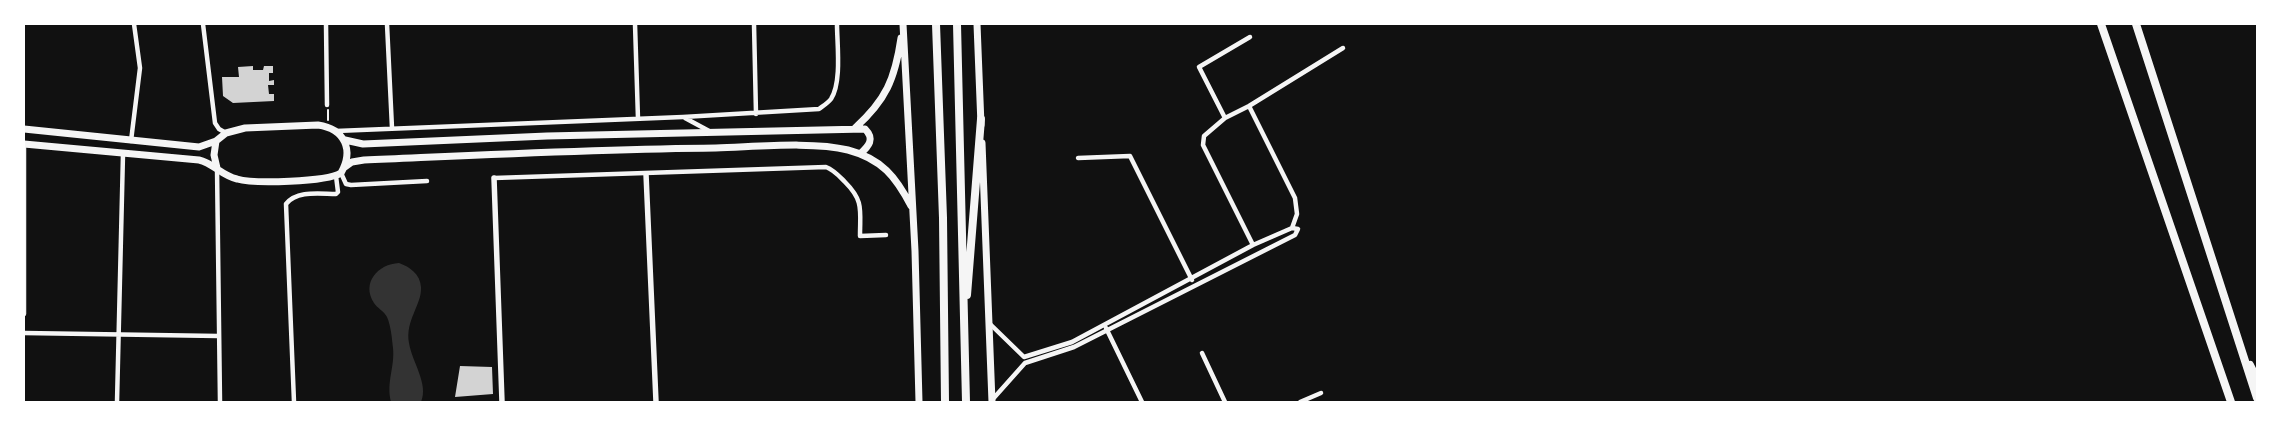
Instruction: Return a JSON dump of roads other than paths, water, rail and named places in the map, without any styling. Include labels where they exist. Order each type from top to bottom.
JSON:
[{"type":"highway","points":[[936,24],[943,218],[945,402]]},
{"type":"highway","points":[[957,24],[966,402]]},
{"type":"highway","points":[[2095,24],[2117,72]]},
{"type":"highway","points":[[2101,24],[2231,402]]},
{"type":"highway","points":[[2137,25],[2257,398]]},
{"type":"highway","points":[[963,329],[971,256],[981,119]]},
{"type":"highway","points":[[2235,333],[2257,379]]},
{"type":"main road","points":[[855,128],[876,109],[897,68],[903,24]]},
{"type":"main road","points":[[903,24],[919,402]]},
{"type":"main road","points":[[977,24],[992,401]]},
{"type":"main road","points":[[24,129],[199,147],[216,142],[226,133],[245,128],[299,125],[328,127],[336,130],[345,140],[347,154],[341,172]]},
{"type":"main road","points":[[345,140],[363,144],[547,136],[855,128],[865,130],[871,141],[860,154]]},
{"type":"main road","points":[[216,142],[214,155],[216,168]]},
{"type":"main road","points":[[24,144],[199,160],[210,163],[232,178],[248,181],[318,180],[341,172],[352,162],[364,160],[602,149],[823,146],[860,154],[893,175],[911,206]]},
{"type":"street","points":[[131,141],[140,68],[134,24]]},
{"type":"street","points":[[203,24],[215,123],[219,129],[226,133]]},
{"type":"street","points":[[326,24],[328,105]]},
{"type":"street","points":[[387,24],[392,128]]},
{"type":"street","points":[[635,24],[638,119]]},
{"type":"street","points":[[754,24],[756,114]]},
{"type":"street","points":[[336,130],[756,114],[819,108],[828,102],[835,91],[837,24]]},
{"type":"street","points":[[1225,118],[1199,67],[1250,37]]},
{"type":"street","points":[[1253,245],[1203,145],[1204,136],[1225,118],[1249,106],[1343,48]]},
{"type":"street","points":[[1249,106],[1295,198],[1297,214],[1292,228]]},
{"type":"street","points":[[683,117],[712,132]]},
{"type":"street","points":[[24,144],[24,314]]},
{"type":"street","points":[[117,402],[122,154]]},
{"type":"street","points":[[1078,158],[1130,156],[1195,285]]},
{"type":"street","points":[[502,402],[494,178],[826,167],[832,169],[857,193],[860,202],[860,236],[886,235]]},
{"type":"street","points":[[216,168],[220,402]]},
{"type":"street","points":[[341,172],[346,184],[351,185],[427,181]]},
{"type":"street","points":[[294,402],[286,204],[290,198],[299,195],[336,194],[338,192],[341,172]]},
{"type":"street","points":[[646,174],[656,402]]},
{"type":"street","points":[[989,323],[1024,357],[1072,342],[1253,245],[1292,228],[1298,229],[1295,235],[1074,347],[1025,363],[992,401]]},
{"type":"street","points":[[1105,324],[1142,402]]},
{"type":"street","points":[[24,333],[218,336]]},
{"type":"street","points":[[1202,353],[1225,402]]},
{"type":"street","points":[[1300,402],[1321,393]]}]
